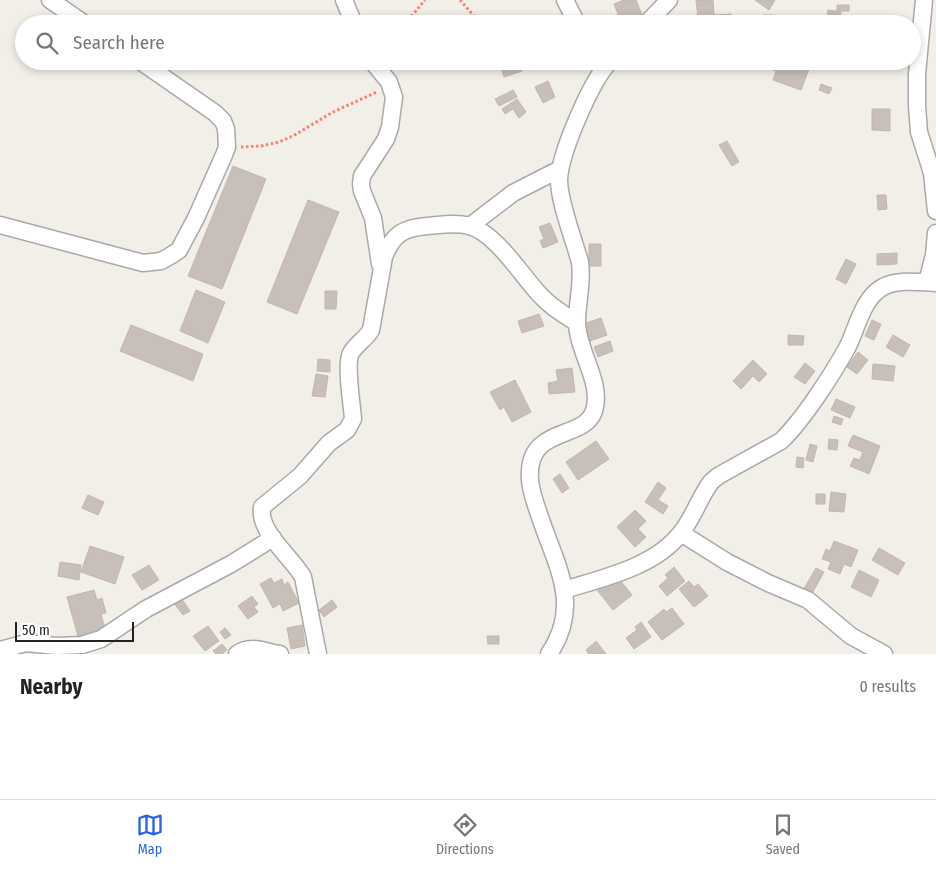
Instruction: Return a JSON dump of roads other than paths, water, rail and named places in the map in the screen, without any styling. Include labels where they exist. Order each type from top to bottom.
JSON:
[{"type":"street","points":[[50,0],[72,15]]},
{"type":"street","points":[[344,0],[350,15]]},
{"type":"street","points":[[565,0],[572,15]]},
{"type":"street","points":[[655,15],[669,0]]},
{"type":"street","points":[[921,28],[924,0]]},
{"type":"street","points":[[0,225],[143,263],[161,261],[179,250],[196,218],[224,155],[227,147],[226,129],[223,121],[215,113],[153,70]]},
{"type":"street","points":[[379,70],[392,89],[394,97],[390,127],[386,138],[362,176],[361,184],[362,192],[373,218],[381,271]]},
{"type":"street","points":[[549,654],[562,631],[566,614],[564,590],[534,500],[530,480],[531,468],[533,456],[539,447],[553,438],[583,425],[591,417],[594,410],[596,396],[576,323],[582,272],[560,193],[560,169],[572,134],[600,70]]},
{"type":"street","points":[[916,70],[916,106],[919,132],[932,173],[936,211]]},
{"type":"street","points":[[470,226],[513,193],[560,169]]},
{"type":"street","points":[[318,654],[303,577],[298,568],[273,538],[260,514],[262,507],[300,476],[329,443],[350,426],[352,419],[349,356],[371,330],[381,271],[388,246],[396,236],[414,227],[470,226],[489,237],[553,308],[576,323]]},
{"type":"street","points":[[564,590],[612,575],[662,553],[681,533],[712,482],[718,476],[780,442],[787,436],[847,348],[861,314],[869,301],[881,288],[891,284],[931,282],[936,233]]},
{"type":"street","points":[[681,533],[726,562],[808,600],[851,636],[868,647],[884,654]]},
{"type":"street","points":[[0,650],[26,643],[56,646],[82,645],[101,639],[146,610],[231,564],[273,538]]},
{"type":"street","points":[[237,654],[247,648],[280,654]]}]
